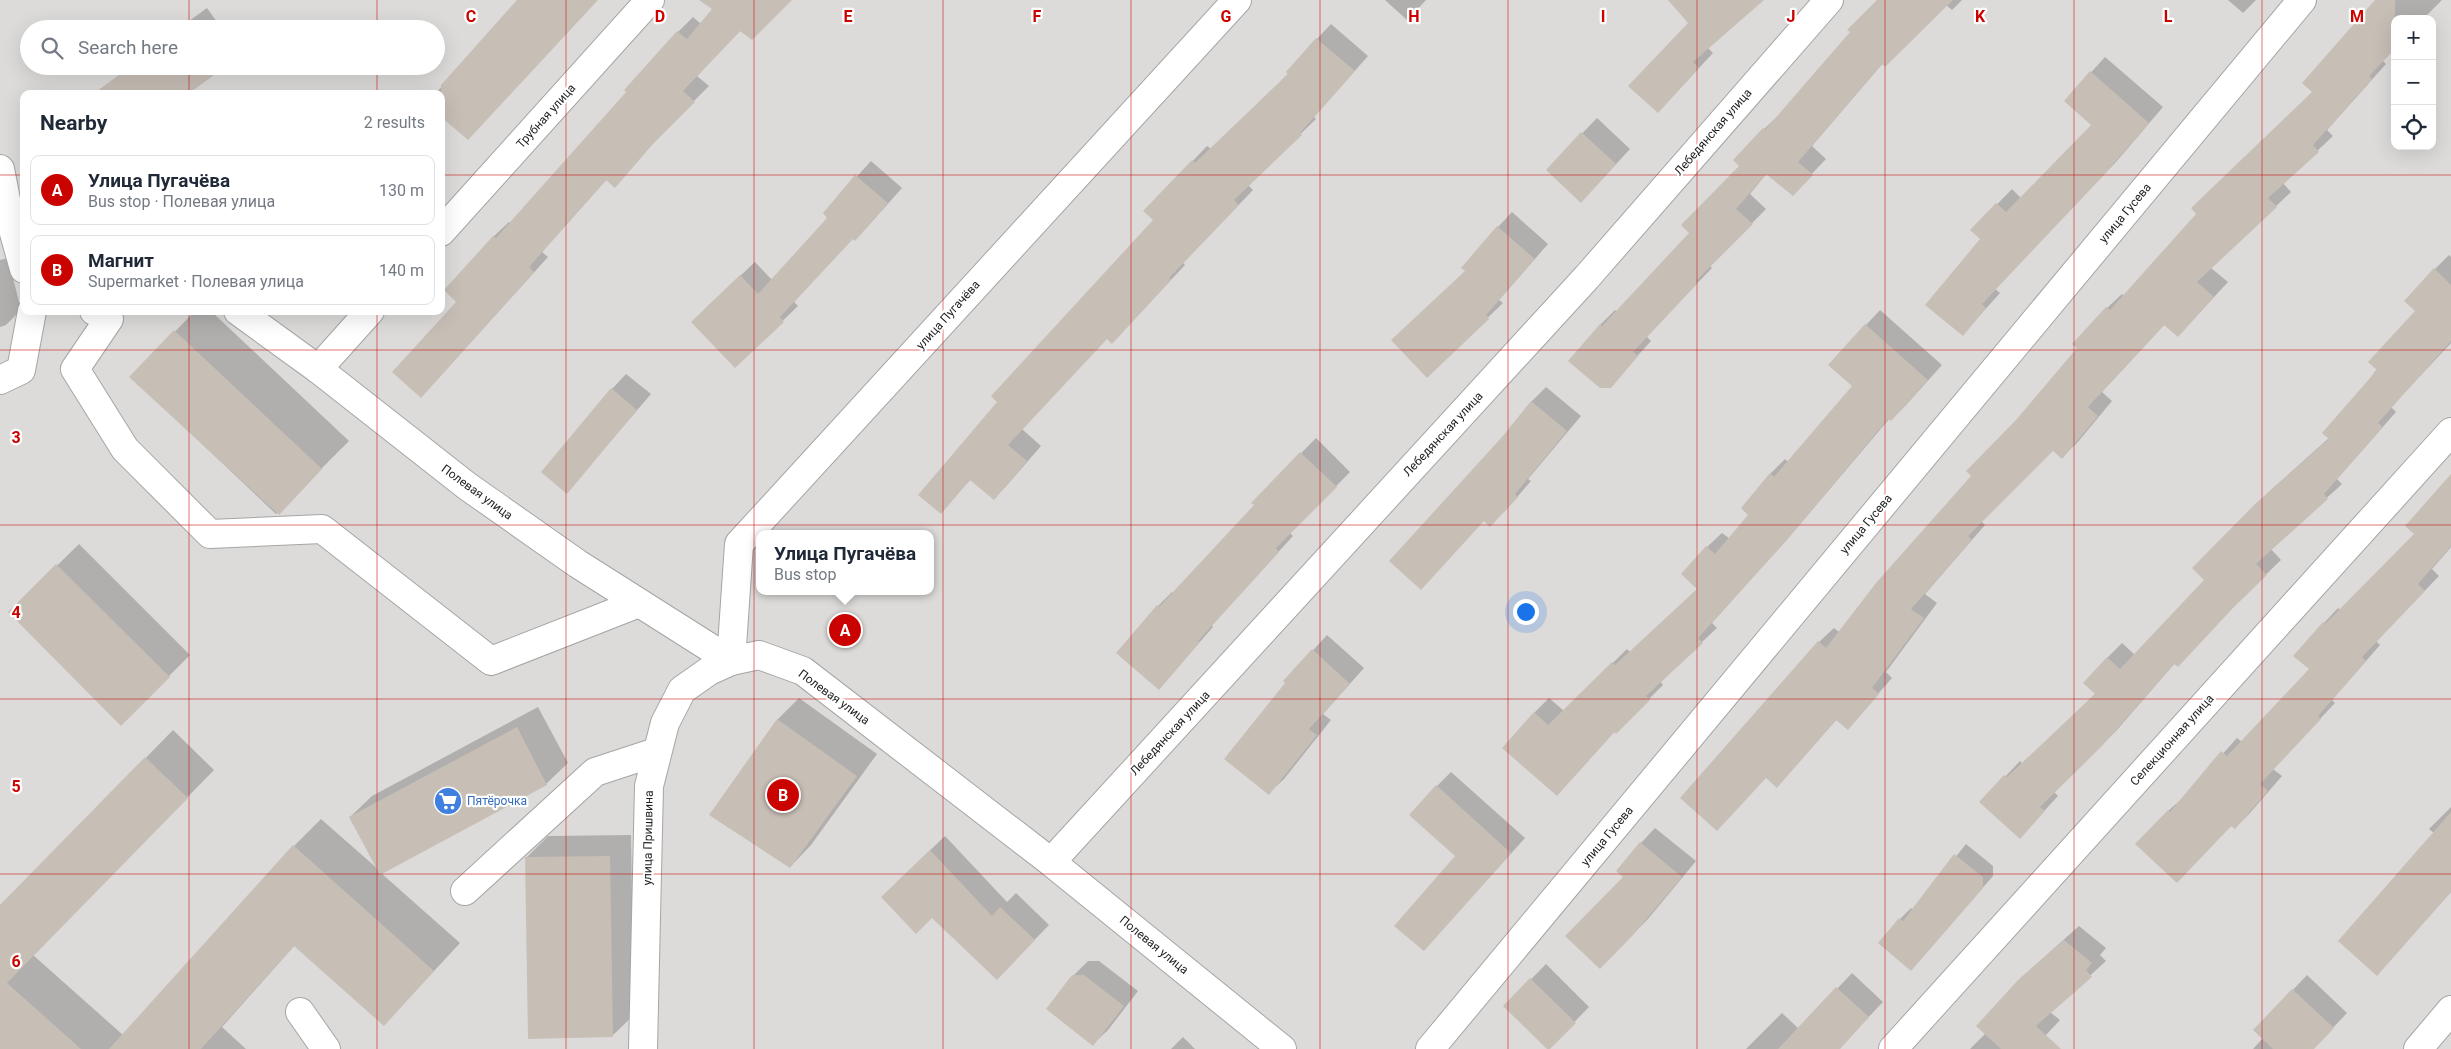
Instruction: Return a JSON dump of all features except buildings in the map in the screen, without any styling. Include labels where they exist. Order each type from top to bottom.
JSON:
[{"type":"street","name":"Трубная улица","points":[[445,228],[650,0]]},
{"type":"street","name":"улица Пугачёва","points":[[731,660],[739,544],[1237,0]]},
{"type":"street","name":"Лебедянская улица","points":[[1051,862],[1581,284],[1828,0]]},
{"type":"street","name":"улица Гусева","points":[[1430,1049],[2302,0]]},
{"type":"street","points":[[0,169],[20,253]]},
{"type":"street","points":[[0,380],[21,370],[31,315]]},
{"type":"street","points":[[102,315],[109,319],[75,369],[125,449],[210,534],[322,529],[491,661],[640,603]]},
{"type":"street","name":"Полевая улица","points":[[244,315],[318,369],[467,486],[578,564],[731,660],[759,655],[803,671],[1051,862],[1282,1049]]},
{"type":"street","points":[[318,369],[366,315]]},
{"type":"street","name":"Селекционная улица","points":[[1893,1049],[2451,432]]},
{"type":"street","name":"улица Пришвина","points":[[643,1049],[649,786],[656,752],[665,723],[682,690],[709,671],[731,660]]},
{"type":"street","points":[[465,891],[595,772],[656,752]]},
{"type":"street","points":[[2418,1049],[2451,1010]]},
{"type":"street","points":[[300,1012],[326,1049]]},
{"type":"shaded area","points":[[0,0],[2451,0],[2451,1049],[0,1049]]},
{"type":"place","name":"Улица Пугачёва","points":[[845,630]]},
{"type":"place","name":"Магнит","points":[[783,795]]},
{"type":"place","name":"Пятёрочка","points":[[448,801]]}]
